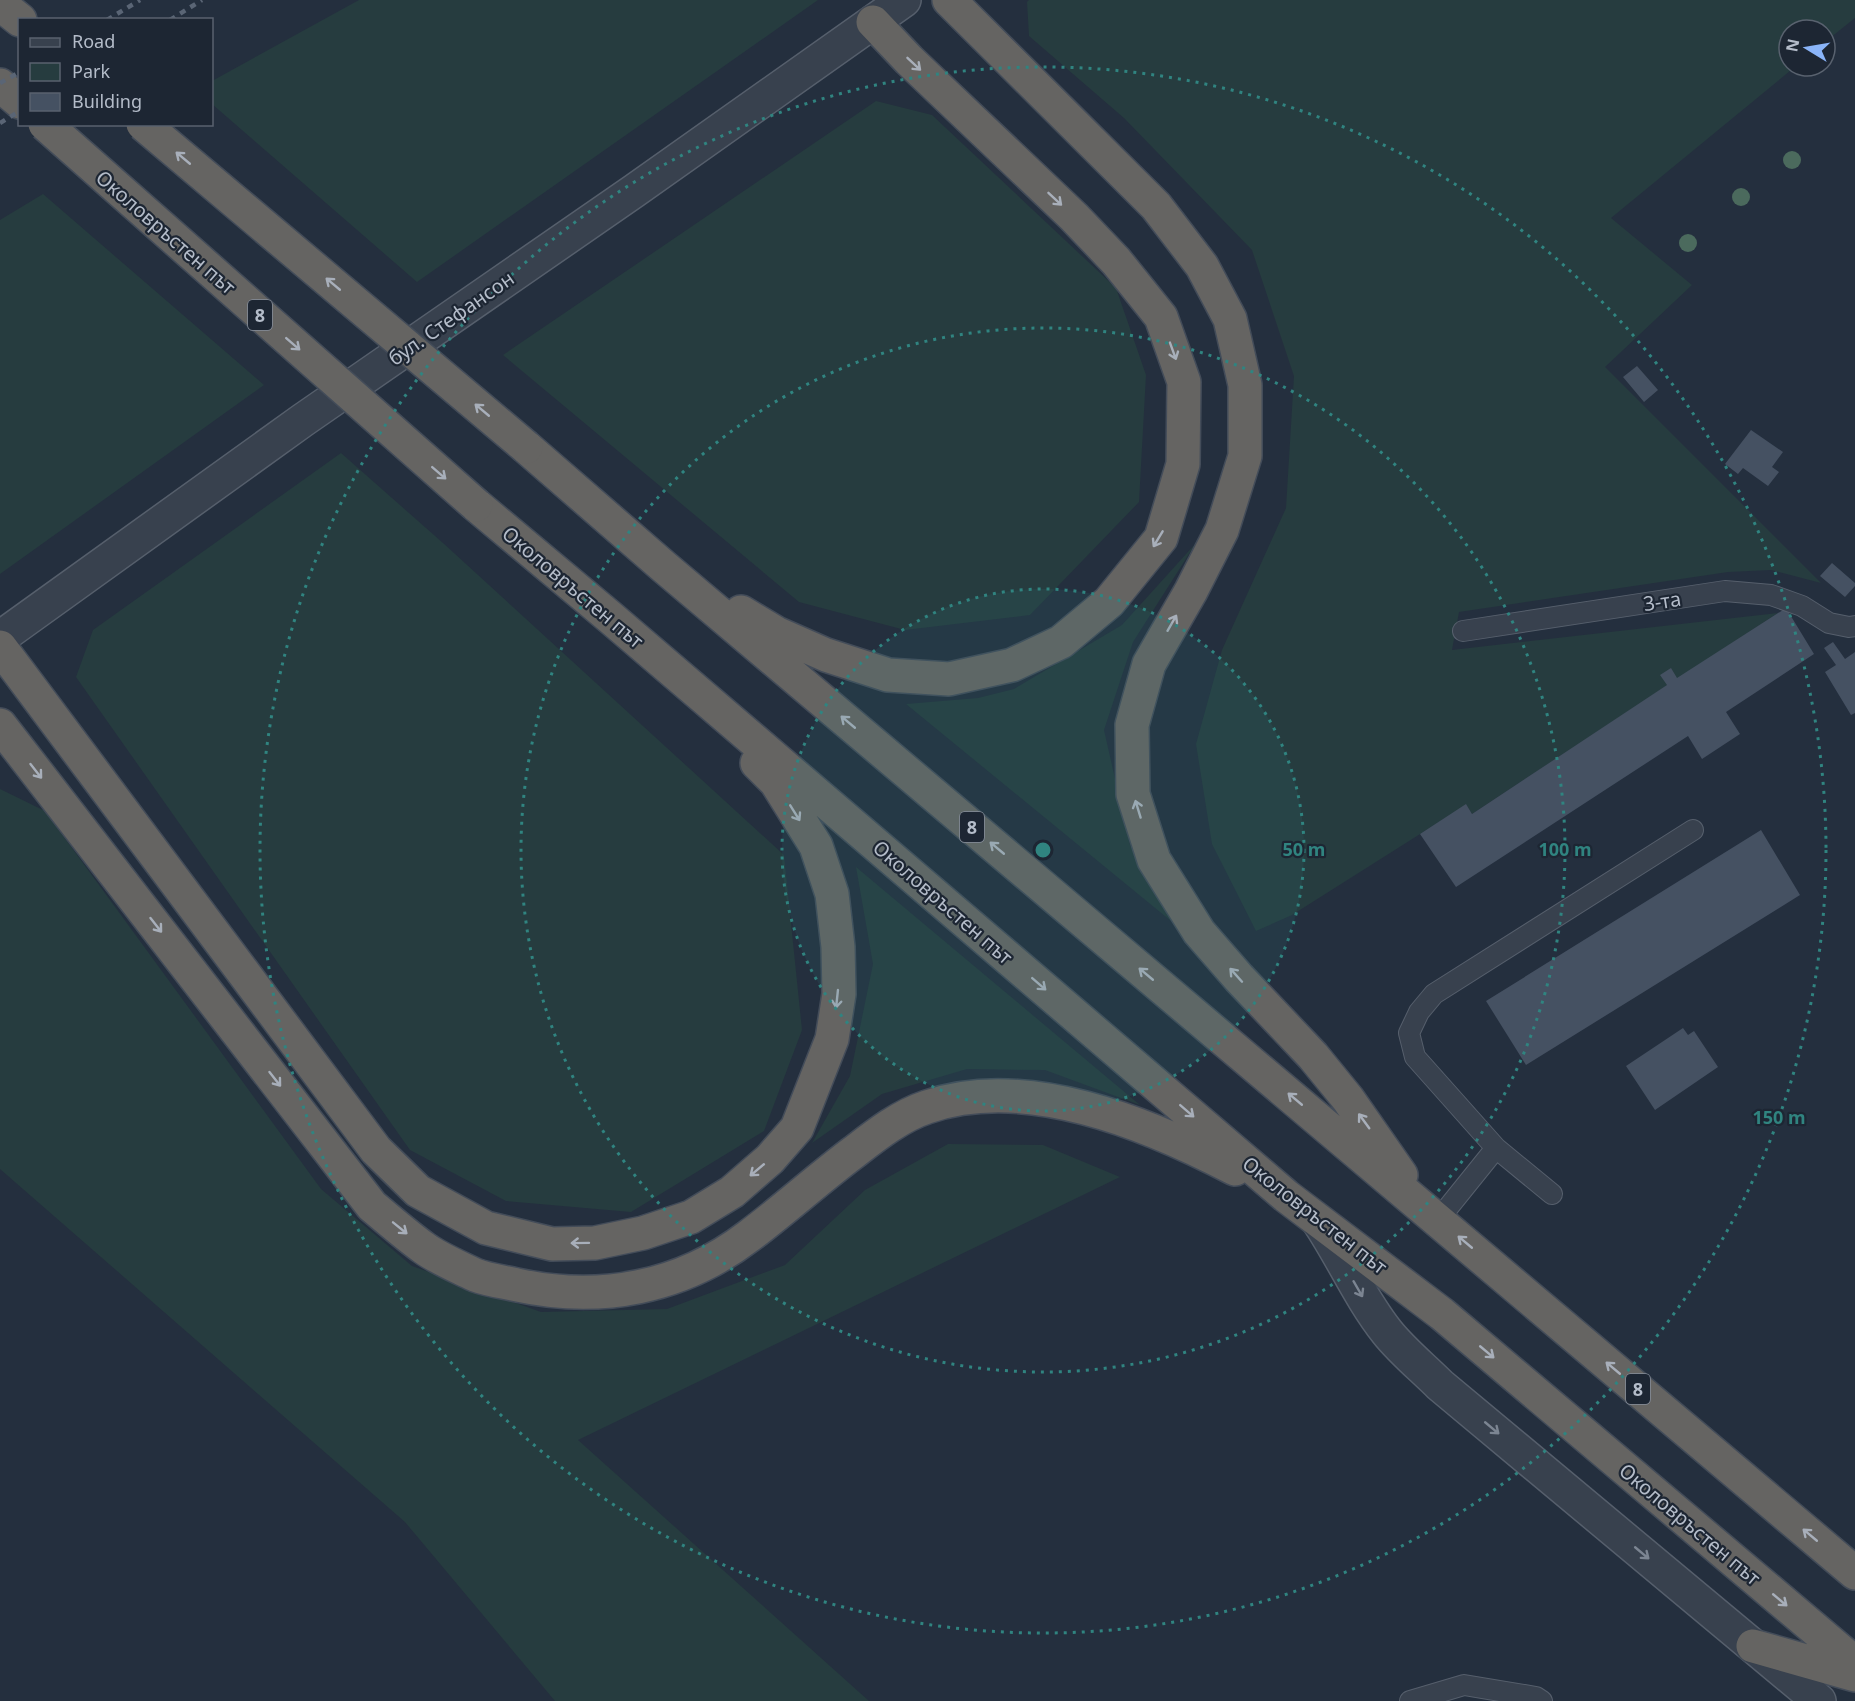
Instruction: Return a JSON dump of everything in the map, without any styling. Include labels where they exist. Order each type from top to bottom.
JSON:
[{"type":"highway","points":[[950,0],[1156,206],[1202,266],[1230,319],[1245,385],[1245,456],[1222,530],[1191,591],[1149,664],[1132,725],[1133,794],[1154,860],[1199,932],[1313,1056],[1348,1099],[1429,1212]]},
{"type":"highway","points":[[0,4],[18,18]]},
{"type":"highway","points":[[663,566],[776,633],[826,655],[888,675],[949,679],[1012,665],[1061,642],[1109,602],[1161,538],[1183,464],[1184,382],[1161,317],[1116,261],[1074,217],[909,60],[873,22]]},
{"type":"highway","points":[[0,85],[18,100]]},
{"type":"highway","name":"Околовръстен път","points":[[47,126],[476,506],[612,618],[1286,1196],[1442,1314],[1855,1663]]},
{"type":"highway","name":"8","points":[[145,126],[1855,1573]]},
{"type":"highway","points":[[0,647],[376,1150],[418,1191],[486,1228],[552,1244],[595,1243],[643,1233],[691,1217],[732,1192],[770,1159],[797,1128],[816,1083],[832,1039],[838,994],[838,947],[832,894],[816,846],[776,782],[612,618]]},
{"type":"highway","points":[[0,725],[372,1206],[426,1250],[478,1276],[541,1290],[598,1293],[653,1284],[702,1266],[747,1237],[885,1128],[926,1107],[958,1099],[1001,1095],[1061,1101],[1132,1124],[1192,1147],[1286,1196]]},
{"type":"highway","points":[[1753,1646],[1855,1675]]},
{"type":"street","name":"бул. Стефансон","points":[[0,638],[294,426],[624,198],[904,0]]},
{"type":"street","points":[[1318,1220],[1340,1255],[1358,1291],[1388,1334],[1440,1385],[1818,1701]]},
{"type":"lane","name":"3-та","points":[[1463,631],[1725,591],[1771,595],[1802,606],[1829,623],[1855,626]]},
{"type":"lane","points":[[1552,1194],[1496,1148],[1415,1058],[1409,1033],[1419,1012],[1434,994],[1693,830]]},
{"type":"lane","points":[[1429,1212],[1496,1148]]},
{"type":"lane","points":[[1410,1701],[1464,1685],[1536,1697],[1542,1701]]},
{"type":"green space","points":[[359,0],[818,0],[417,282],[213,105],[213,80]]},
{"type":"green space","points":[[1029,0],[1855,0],[1855,18],[1837,32],[1837,18],[1777,18],[1777,78],[1781,78],[1611,218],[1692,285],[1605,367],[1821,583],[1771,570],[1728,572],[1459,612],[1452,650],[1778,613],[1472,814],[1466,805],[1292,915],[1256,931],[1212,844],[1196,744],[1222,650],[1286,508],[1294,376],[1252,250],[1124,118],[1029,36],[1027,2]]},
{"type":"green space","points":[[876,101],[932,115],[1116,288],[1146,375],[1139,502],[1030,615],[905,630],[799,602],[503,355]]},
{"type":"green space","points":[[43,194],[264,385],[0,574],[0,220]]},
{"type":"green space","points":[[341,453],[443,543],[784,855],[802,1030],[764,1131],[631,1212],[506,1201],[410,1150],[76,677],[93,630]]},
{"type":"green space","points":[[1196,543],[1133,642],[1104,730],[1130,845],[1171,921],[906,704],[978,698],[1014,689],[1122,625]]},
{"type":"green space","points":[[0,789],[45,811],[321,1189],[412,1266],[541,1312],[667,1309],[785,1265],[865,1190],[948,1144],[1043,1145],[1120,1177],[578,1440],[869,1701],[555,1701],[405,1522],[0,1169]]},
{"type":"green space","points":[[856,867],[1140,1105],[1045,1070],[967,1069],[882,1094],[812,1143],[850,1076],[873,964]]},
{"type":"building","points":[[1637,366],[1658,390],[1644,402],[1623,377]]},
{"type":"building","points":[[1751,430],[1783,452],[1772,467],[1779,472],[1768,486],[1743,468],[1738,474],[1725,464]]},
{"type":"building","points":[[1832,563],[1855,583],[1845,597],[1820,576]]},
{"type":"building","points":[[1786,608],[1814,654],[1726,712],[1740,734],[1702,759],[1688,736],[1456,887],[1420,834],[1466,804],[1472,814],[1667,685],[1660,675],[1671,668],[1677,678]]},
{"type":"building","points":[[1833,642],[1845,659],[1855,652],[1855,713],[1851,715],[1825,672],[1836,665],[1824,648]]},
{"type":"building","points":[[1761,830],[1800,895],[1526,1065],[1486,1001]]},
{"type":"building","points":[[1683,1028],[1688,1035],[1694,1031],[1718,1067],[1655,1110],[1626,1066]]},
{"type":"railway","points":[[110,18],[140,0]]},
{"type":"railway","points":[[173,18],[202,0]]},
{"type":"railway","points":[[0,83],[18,73]]},
{"type":"railway","points":[[0,123],[18,112]]}]
